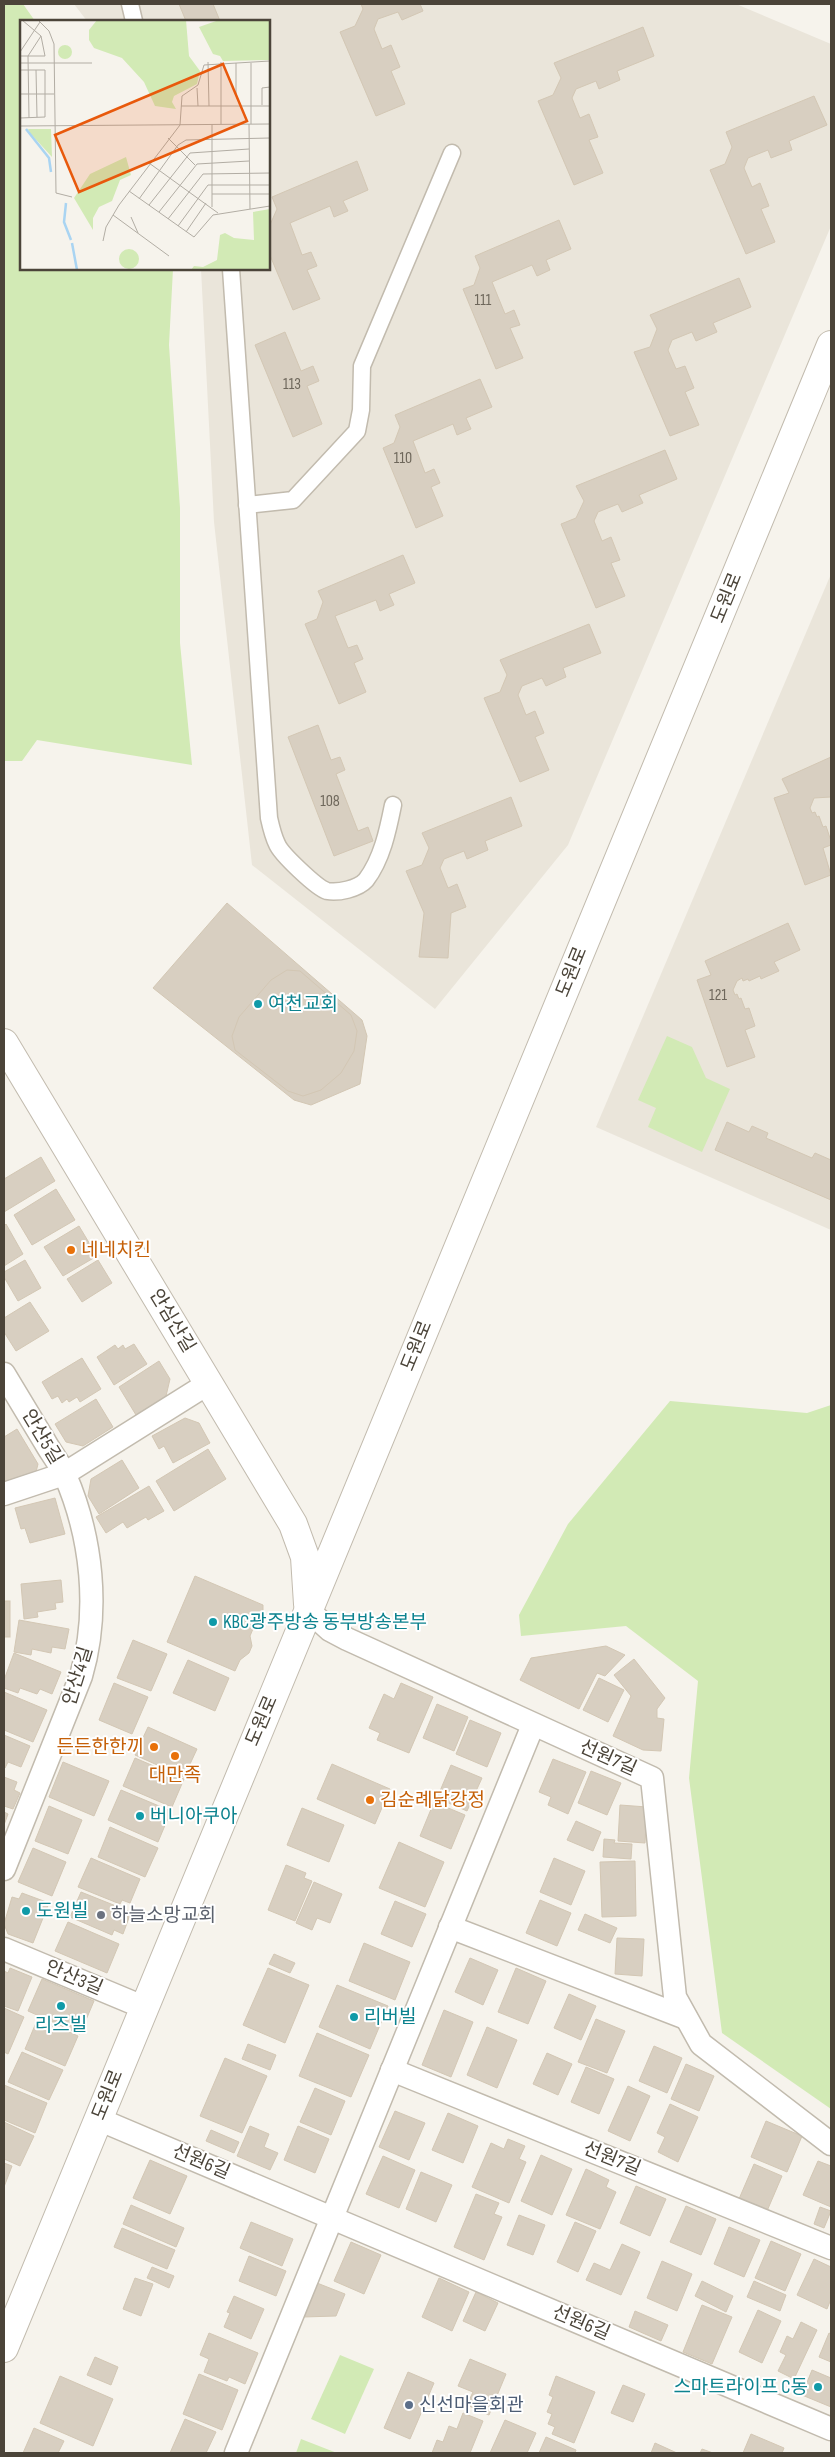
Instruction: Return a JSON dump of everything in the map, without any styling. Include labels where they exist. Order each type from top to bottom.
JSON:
[{"type":"street","points":[[130,4],[134,20]]},
{"type":"street","points":[[247,506],[293,500],[357,431],[361,410],[362,366],[452,153]]},
{"type":"street","points":[[231,270],[268,818],[277,844],[286,858],[325,890],[346,891],[365,881],[377,860],[387,834],[393,805]]},
{"type":"street","name":"도원로","points":[[4,2348],[143,2007],[831,345]]},
{"type":"street","name":"안심산길","points":[[4,1044],[298,1533],[305,1557],[308,1610]]},
{"type":"street","name":"안산5길","points":[[4,1374],[64,1474]]},
{"type":"street","points":[[4,1494],[64,1474],[209,1383]]},
{"type":"street","name":"안산4길","points":[[4,1869],[81,1676],[88,1646],[91,1606],[88,1557],[80,1520],[64,1474]]},
{"type":"street","name":"선원7길","points":[[308,1610],[334,1633],[652,1778],[675,1997],[701,2044],[831,2144]]},
{"type":"street","points":[[236,2453],[533,1725]]},
{"type":"street","points":[[450,1927],[686,2018]]},
{"type":"street","name":"안산3길","points":[[4,1949],[143,2007]]},
{"type":"street","name":"선원7길","points":[[392,2070],[831,2248]]},
{"type":"street","name":"선원6길","points":[[98,2119],[831,2429]]},
{"type":"shaded area","points":[[74,4],[736,4],[831,44],[831,226],[568,845],[435,1009],[252,865],[214,522],[201,270],[270,270],[270,20],[86,20]]},
{"type":"shaded area","points":[[831,574],[831,1230],[596,1127]]},
{"type":"green space","points":[[4,4],[23,4],[34,20],[20,20],[20,270],[173,270],[169,345],[180,508],[180,643],[192,765],[37,740],[22,761],[4,761]]},
{"type":"green space","points":[[667,1036],[692,1047],[706,1078],[730,1089],[702,1152],[648,1127],[656,1108],[638,1100]]},
{"type":"green space","points":[[670,1401],[807,1413],[831,1405],[831,2109],[722,2033],[689,1778],[698,1681],[626,1626],[521,1636],[519,1615],[568,1524]]},
{"type":"green space","points":[[340,2355],[374,2369],[345,2434],[311,2419]]},
{"type":"green space","points":[[301,2439],[337,2453],[296,2453]]},
{"type":"building","points":[[179,4],[213,4],[220,20],[186,20]]},
{"type":"building","points":[[361,4],[420,4],[423,11],[402,20],[398,12],[378,19],[374,29],[382,49],[391,45],[400,67],[391,71],[405,104],[376,116],[340,32],[355,26],[363,9]]},
{"type":"building","points":[[643,27],[654,56],[617,71],[620,80],[599,89],[596,81],[576,89],[572,98],[580,118],[589,114],[598,137],[589,140],[603,173],[574,185],[538,101],[553,95],[561,78],[554,63]]},
{"type":"building","points":[[814,96],[827,125],[789,141],[792,150],[771,158],[768,150],[748,158],[744,168],[752,187],[760,183],[769,206],[761,209],[775,242],[746,254],[710,170],[725,164],[732,147],[726,132]]},
{"type":"building","points":[[357,161],[368,190],[343,201],[348,211],[334,217],[330,206],[290,223],[302,255],[311,252],[317,266],[307,270],[320,299],[293,310],[270,255],[270,225],[277,209],[272,197]]},
{"type":"building","points":[[559,220],[571,249],[546,260],[550,270],[537,276],[532,265],[492,282],[505,314],[514,310],[520,325],[510,328],[523,358],[496,369],[463,289],[474,285],[480,268],[475,256]]},
{"type":"building","points":[[739,278],[751,307],[713,323],[717,332],[696,341],[692,332],[672,340],[668,350],[676,369],[685,366],[694,388],[685,392],[699,425],[670,436],[634,352],[650,347],[657,329],[650,315]]},
{"type":"building","points":[[285,332],[301,371],[313,366],[319,381],[307,386],[322,424],[293,437],[255,345]]},
{"type":"building","points":[[480,379],[492,407],[466,418],[471,429],[457,435],[453,424],[413,441],[425,473],[434,469],[440,483],[431,487],[443,516],[416,528],[383,448],[394,443],[400,427],[395,415]]},
{"type":"building","points":[[665,450],[677,479],[639,495],[643,503],[622,512],[618,504],[598,512],[594,521],[602,541],[611,537],[620,560],[611,563],[625,596],[596,608],[561,524],[576,518],[584,501],[576,486]]},
{"type":"building","points":[[403,555],[415,583],[389,594],[394,605],[380,611],[376,600],[335,616],[348,648],[357,645],[363,659],[354,663],[366,692],[339,704],[305,624],[317,619],[323,602],[318,591]]},
{"type":"building","points":[[589,624],[601,653],[563,668],[566,677],[546,686],[542,678],[522,686],[518,695],[526,715],[535,711],[544,733],[535,737],[549,770],[520,782],[484,698],[500,692],[507,675],[500,660]]},
{"type":"building","points":[[318,725],[331,760],[340,757],[345,770],[336,774],[358,831],[368,827],[373,841],[334,856],[288,737]]},
{"type":"building","points":[[831,757],[831,797],[814,798],[810,808],[812,813],[815,812],[817,817],[819,816],[823,827],[826,826],[831,841],[831,845],[823,848],[831,875],[805,885],[774,798],[789,793],[782,779]]},
{"type":"building","points":[[511,797],[522,826],[485,841],[488,850],[467,859],[464,851],[444,859],[440,868],[448,888],[457,884],[466,907],[451,913],[448,958],[419,957],[424,913],[406,871],[422,865],[429,848],[422,833]]},
{"type":"building","name":"여천교회","points":[[227,903],[362,1020],[367,1036],[360,1084],[311,1105],[294,1100],[153,988]]},
{"type":"building","points":[[788,923],[800,950],[774,962],[779,971],[761,979],[760,976],[749,981],[748,979],[743,981],[742,978],[737,981],[733,990],[739,999],[741,998],[745,1009],[749,1008],[755,1026],[745,1030],[755,1057],[727,1067],[697,980],[711,975],[705,961]]},
{"type":"building","points":[[287,970],[300,971],[351,1015],[357,1031],[354,1051],[341,1073],[321,1090],[303,1096],[288,1091],[235,1050],[232,1036],[239,1017],[271,980]]},
{"type":"building","points":[[727,1122],[749,1132],[752,1126],[768,1133],[766,1138],[812,1158],[815,1153],[831,1160],[831,1200],[715,1150]]},
{"type":"building","points":[[41,1157],[55,1181],[4,1212],[4,1179]]},
{"type":"building","points":[[56,1189],[75,1220],[32,1245],[14,1215]]},
{"type":"building","points":[[6,1224],[23,1254],[4,1266],[4,1226]]},
{"type":"building","points":[[79,1226],[97,1256],[63,1276],[44,1247]]},
{"type":"building","points":[[25,1260],[41,1288],[18,1301],[4,1277],[4,1272]]},
{"type":"building","points":[[98,1260],[112,1283],[82,1302],[67,1279]]},
{"type":"building","points":[[30,1302],[49,1331],[16,1351],[4,1332],[4,1318]]},
{"type":"building","points":[[134,1344],[147,1364],[114,1385],[97,1357],[115,1345],[118,1349],[123,1345],[125,1349]]},
{"type":"building","points":[[82,1358],[101,1389],[80,1402],[77,1397],[69,1402],[67,1399],[62,1403],[58,1396],[52,1399],[42,1382]]},
{"type":"building","points":[[159,1361],[170,1379],[166,1396],[136,1415],[119,1387]]},
{"type":"building","points":[[96,1399],[113,1427],[83,1446],[66,1442],[55,1424]]},
{"type":"building","points":[[185,1418],[199,1423],[210,1443],[173,1463],[164,1446],[159,1449],[152,1436]]},
{"type":"building","points":[[17,1429],[38,1464],[35,1476],[6,1484],[4,1479],[4,1437]]},
{"type":"building","points":[[208,1449],[226,1479],[174,1511],[156,1481]]},
{"type":"building","points":[[122,1460],[139,1488],[99,1514],[88,1496],[91,1479]]},
{"type":"building","points":[[149,1486],[164,1511],[148,1520],[146,1517],[127,1528],[123,1522],[106,1533],[96,1517]]},
{"type":"building","points":[[55,1498],[65,1534],[30,1543],[25,1528],[21,1529],[15,1508]]},
{"type":"building","name":"KBC광주방송 동부방송본부","points":[[195,1576],[263,1605],[261,1614],[250,1613],[247,1620],[255,1624],[250,1636],[252,1646],[249,1653],[240,1660],[235,1671],[167,1642]]},
{"type":"building","points":[[61,1580],[63,1602],[55,1603],[56,1609],[37,1612],[38,1617],[24,1619],[21,1584]]},
{"type":"building","points":[[4,1601],[10,1601],[10,1637],[4,1637]]},
{"type":"building","points":[[19,1620],[69,1629],[65,1649],[52,1647],[51,1653],[32,1649],[31,1655],[14,1652]]},
{"type":"building","points":[[133,1640],[167,1654],[151,1691],[117,1678]]},
{"type":"building","points":[[606,1646],[625,1655],[605,1676],[597,1673],[579,1709],[520,1680],[531,1658]]},
{"type":"building","points":[[14,1653],[61,1672],[52,1694],[40,1689],[37,1694],[20,1688],[18,1693],[4,1688],[4,1680]]},
{"type":"building","points":[[634,1659],[665,1698],[657,1709],[657,1718],[664,1719],[661,1751],[643,1750],[613,1736],[631,1696],[614,1675]]},
{"type":"building","points":[[188,1660],[229,1678],[215,1711],[173,1693]]},
{"type":"building","points":[[599,1678],[624,1690],[608,1722],[583,1710]]},
{"type":"building","points":[[114,1683],[148,1697],[132,1734],[99,1720]]},
{"type":"building","points":[[401,1683],[433,1697],[409,1753],[377,1740],[380,1733],[369,1728],[384,1694],[394,1699]]},
{"type":"building","points":[[4,1692],[47,1710],[33,1742],[4,1730]]},
{"type":"building","points":[[437,1704],[468,1717],[454,1751],[423,1738]]},
{"type":"building","points":[[470,1720],[501,1733],[487,1767],[456,1754]]},
{"type":"building","points":[[148,1727],[197,1749],[184,1777],[135,1755]]},
{"type":"building","points":[[4,1735],[30,1746],[21,1767],[8,1762],[4,1767]]},
{"type":"building","points":[[135,1758],[184,1779],[172,1807],[123,1786]]},
{"type":"building","points":[[553,1759],[586,1772],[568,1814],[548,1805],[551,1797],[539,1792]]},
{"type":"building","points":[[63,1762],[109,1781],[94,1816],[49,1797]]},
{"type":"building","points":[[332,1764],[390,1789],[375,1824],[317,1799]]},
{"type":"building","points":[[451,1765],[482,1778],[467,1811],[437,1798]]},
{"type":"building","points":[[591,1771],[621,1783],[607,1815],[578,1803]]},
{"type":"building","points":[[4,1777],[17,1782],[14,1790],[20,1793],[13,1809],[4,1806]]},
{"type":"building","points":[[121,1790],[171,1811],[158,1842],[108,1820]]},
{"type":"building","points":[[434,1802],[465,1815],[451,1849],[420,1836]]},
{"type":"building","points":[[620,1805],[647,1807],[645,1843],[618,1841]]},
{"type":"building","points":[[49,1806],[82,1820],[68,1854],[35,1841]]},
{"type":"building","points":[[302,1808],[344,1825],[329,1862],[287,1845]]},
{"type":"building","points":[[4,1812],[8,1814],[4,1825]]},
{"type":"building","points":[[576,1821],[601,1832],[593,1851],[567,1840]]},
{"type":"building","points":[[110,1827],[158,1848],[145,1877],[98,1857]]},
{"type":"building","points":[[604,1839],[615,1840],[614,1843],[632,1844],[631,1859],[603,1857]]},
{"type":"building","points":[[399,1842],[444,1862],[425,1907],[379,1888]]},
{"type":"building","points":[[33,1848],[66,1862],[52,1896],[18,1882]]},
{"type":"building","points":[[91,1858],[140,1879],[130,1903],[122,1900],[120,1904],[78,1887]]},
{"type":"building","points":[[554,1858],[585,1871],[571,1905],[540,1892]]},
{"type":"building","points":[[635,1861],[636,1916],[602,1917],[600,1862]]},
{"type":"building","points":[[286,1865],[306,1873],[304,1878],[312,1881],[295,1921],[268,1910]]},
{"type":"building","points":[[314,1882],[342,1894],[330,1923],[317,1918],[312,1930],[296,1923]]},
{"type":"building","points":[[81,1892],[131,1912],[123,1934],[114,1930],[112,1935],[70,1917]]},
{"type":"building","name":"도원빌","points":[[22,1893],[49,1903],[33,1943],[8,1934],[4,1924],[12,1897],[19,1899]]},
{"type":"building","points":[[540,1900],[571,1913],[557,1946],[526,1933]]},
{"type":"building","points":[[395,1901],[426,1914],[412,1947],[381,1934]]},
{"type":"building","points":[[585,1914],[617,1928],[610,1943],[578,1930]]},
{"type":"building","points":[[68,1922],[119,1944],[107,1973],[55,1951]]},
{"type":"building","points":[[617,1938],[644,1939],[642,1976],[615,1974]]},
{"type":"building","points":[[364,1943],[410,1962],[395,2000],[349,1981]]},
{"type":"building","points":[[274,1954],[295,1963],[290,1973],[269,1964]]},
{"type":"building","points":[[470,1958],[498,1970],[483,2005],[455,1992]]},
{"type":"building","points":[[10,1968],[32,1977],[18,2011],[4,2006],[4,1971],[8,1973]]},
{"type":"building","points":[[268,1968],[309,1985],[285,2043],[243,2025]]},
{"type":"building","points":[[516,1968],[546,1981],[528,2024],[498,2012]]},
{"type":"building","name":"리즈빌","points":[[42,1979],[94,2001],[80,2034],[28,2011]]},
{"type":"building","name":"리버빌","points":[[337,1985],[388,2006],[370,2049],[319,2027]]},
{"type":"building","points":[[569,1994],[596,2006],[581,2040],[554,2028]]},
{"type":"building","points":[[4,2008],[24,2017],[8,2054],[4,2052]]},
{"type":"building","points":[[444,2010],[473,2022],[451,2077],[422,2065]]},
{"type":"building","points":[[38,2018],[78,2036],[65,2066],[25,2049]]},
{"type":"building","points":[[596,2019],[625,2031],[607,2073],[578,2062]]},
{"type":"building","points":[[487,2027],[517,2040],[497,2088],[467,2075]]},
{"type":"building","points":[[317,2033],[369,2055],[351,2097],[299,2076]]},
{"type":"building","points":[[248,2044],[276,2055],[270,2070],[242,2059]]},
{"type":"building","points":[[654,2046],[682,2058],[667,2093],[639,2081]]},
{"type":"building","points":[[22,2052],[63,2070],[49,2100],[8,2082]]},
{"type":"building","points":[[547,2053],[572,2064],[558,2095],[533,2084]]},
{"type":"building","points":[[225,2058],[267,2076],[242,2133],[200,2116]]},
{"type":"building","points":[[686,2064],[714,2076],[699,2111],[671,2099]]},
{"type":"building","points":[[586,2067],[614,2079],[599,2114],[571,2102]]},
{"type":"building","points":[[4,2085],[47,2103],[35,2133],[4,2120]]},
{"type":"building","points":[[628,2086],[650,2096],[630,2141],[608,2131]]},
{"type":"building","points":[[315,2088],[345,2101],[331,2135],[300,2122]]},
{"type":"building","points":[[670,2104],[698,2117],[678,2162],[658,2152],[665,2137],[657,2133]]},
{"type":"building","points":[[395,2111],[425,2123],[409,2160],[379,2147]]},
{"type":"building","points":[[448,2113],[478,2126],[463,2163],[432,2150]]},
{"type":"building","points":[[766,2121],[802,2136],[787,2172],[751,2157]]},
{"type":"building","points":[[4,2122],[34,2136],[20,2166],[4,2159]]},
{"type":"building","points":[[250,2126],[269,2134],[264,2147],[278,2153],[270,2170],[237,2156]]},
{"type":"building","points":[[298,2126],[329,2139],[315,2173],[284,2160]]},
{"type":"building","points":[[211,2130],[239,2142],[234,2153],[206,2141]]},
{"type":"building","points":[[508,2139],[525,2146],[519,2159],[526,2162],[509,2203],[472,2187],[491,2143],[504,2149]]},
{"type":"building","points":[[541,2155],[572,2169],[552,2215],[521,2201]]},
{"type":"building","points":[[383,2156],[415,2170],[399,2208],[366,2194]]},
{"type":"building","points":[[150,2160],[187,2176],[170,2214],[133,2198]]},
{"type":"building","points":[[818,2161],[831,2166],[831,2207],[803,2195]]},
{"type":"building","points":[[4,2163],[12,2166],[4,2187]]},
{"type":"building","points":[[754,2164],[782,2176],[767,2211],[739,2199]]},
{"type":"building","points":[[586,2169],[609,2180],[606,2187],[616,2192],[600,2229],[566,2215]]},
{"type":"building","points":[[421,2172],[452,2185],[436,2222],[406,2209]]},
{"type":"building","points":[[636,2186],[666,2199],[650,2236],[620,2223]]},
{"type":"building","points":[[476,2194],[499,2203],[494,2214],[502,2217],[484,2260],[454,2247]]},
{"type":"building","points":[[131,2205],[184,2228],[176,2247],[123,2224]]},
{"type":"building","points":[[686,2206],[716,2219],[701,2255],[670,2242]]},
{"type":"building","points":[[820,2207],[831,2211],[824,2228],[814,2224]]},
{"type":"building","points":[[519,2215],[545,2225],[533,2255],[507,2245]]},
{"type":"building","points":[[251,2222],[293,2239],[282,2266],[240,2248]]},
{"type":"building","points":[[575,2222],[596,2231],[578,2272],[557,2262]]},
{"type":"building","points":[[729,2227],[760,2240],[744,2277],[714,2264]]},
{"type":"building","points":[[122,2228],[175,2250],[167,2269],[114,2247]]},
{"type":"building","points":[[771,2241],[801,2254],[785,2291],[755,2278]]},
{"type":"building","points":[[351,2242],[381,2255],[364,2294],[334,2281]]},
{"type":"building","points":[[622,2244],[640,2252],[621,2295],[586,2280],[594,2263],[610,2270]]},
{"type":"building","points":[[249,2256],[286,2271],[276,2296],[239,2281]]},
{"type":"building","points":[[814,2259],[831,2267],[831,2299],[827,2309],[797,2295]]},
{"type":"building","points":[[662,2261],[692,2274],[677,2311],[647,2298]]},
{"type":"building","points":[[152,2267],[174,2276],[169,2288],[147,2278]]},
{"type":"building","points":[[135,2278],[153,2284],[141,2316],[123,2309]]},
{"type":"building","points":[[439,2278],[469,2292],[452,2331],[422,2317]]},
{"type":"building","points":[[702,2281],[733,2296],[726,2312],[695,2296]]},
{"type":"building","points":[[754,2281],[786,2295],[780,2311],[747,2297]]},
{"type":"building","points":[[317,2283],[345,2294],[336,2316],[303,2317]]},
{"type":"building","points":[[476,2292],[498,2303],[485,2331],[463,2321]]},
{"type":"building","points":[[234,2296],[264,2309],[251,2339],[224,2327],[230,2313],[227,2312]]},
{"type":"building","points":[[702,2305],[732,2317],[712,2364],[683,2352]]},
{"type":"building","points":[[758,2310],[781,2321],[762,2363],[739,2352]]},
{"type":"building","points":[[635,2311],[668,2325],[661,2341],[629,2327]]},
{"type":"building","points":[[801,2322],[817,2330],[794,2379],[778,2371],[786,2355],[780,2352],[787,2336],[793,2339]]},
{"type":"building","points":[[209,2333],[258,2353],[245,2384],[229,2377],[227,2381],[204,2372],[209,2359],[200,2355]]},
{"type":"building","points":[[829,2333],[831,2334],[831,2362],[819,2357]]},
{"type":"building","points":[[95,2357],[118,2367],[111,2385],[87,2375]]},
{"type":"building","points":[[470,2359],[506,2374],[489,2415],[467,2405],[473,2392],[458,2386]]},
{"type":"building","name":"스마트라이프 C동","points":[[812,2370],[831,2378],[831,2407],[802,2395]]},
{"type":"building","name":"신선마을회관","points":[[408,2372],[434,2383],[410,2439],[384,2428]]},
{"type":"building","points":[[199,2374],[238,2390],[222,2430],[183,2414]]},
{"type":"building","points":[[60,2376],[113,2399],[93,2446],[40,2423]]},
{"type":"building","points":[[556,2376],[595,2392],[574,2443],[552,2434],[555,2427],[548,2424],[552,2414],[547,2412],[553,2397],[549,2395]]},
{"type":"building","points":[[623,2385],[645,2394],[633,2422],[611,2413]]},
{"type":"building","points":[[463,2413],[483,2421],[470,2453],[432,2453],[437,2440],[443,2442],[449,2426],[457,2429]]},
{"type":"building","points":[[185,2419],[216,2432],[206,2453],[170,2453]]},
{"type":"building","points":[[505,2420],[536,2433],[527,2453],[490,2453]]},
{"type":"building","points":[[34,2428],[64,2441],[58,2453],[23,2453]]},
{"type":"building","points":[[751,2434],[784,2448],[782,2453],[743,2453]]},
{"type":"building","points":[[546,2437],[576,2450],[575,2453],[539,2453]]},
{"type":"building","points":[[655,2443],[677,2453],[651,2453]]},
{"type":"building","points":[[702,2449],[713,2453],[700,2453]]},
{"type":"place","name":"여천교회","points":[[258,1004]]},
{"type":"place","name":"네네치킨","points":[[71,1250]]},
{"type":"place","name":"KBC광주방송 동부방송본부","points":[[213,1622]]},
{"type":"place","name":"든든한한끼","points":[[154,1747]]},
{"type":"place","name":"대만족","points":[[175,1756]]},
{"type":"place","name":"김순례닭강정","points":[[370,1800]]},
{"type":"place","name":"버니아쿠아","points":[[140,1816]]},
{"type":"place","name":"도원빌","points":[[26,1911]]},
{"type":"place","name":"하늘소망교회","points":[[101,1915]]},
{"type":"place","name":"리즈빌","points":[[61,2006]]},
{"type":"place","name":"리버빌","points":[[354,2017]]},
{"type":"place","name":"스마트라이프 C동","points":[[818,2387]]},
{"type":"place","name":"신선마을회관","points":[[409,2405]]}]
